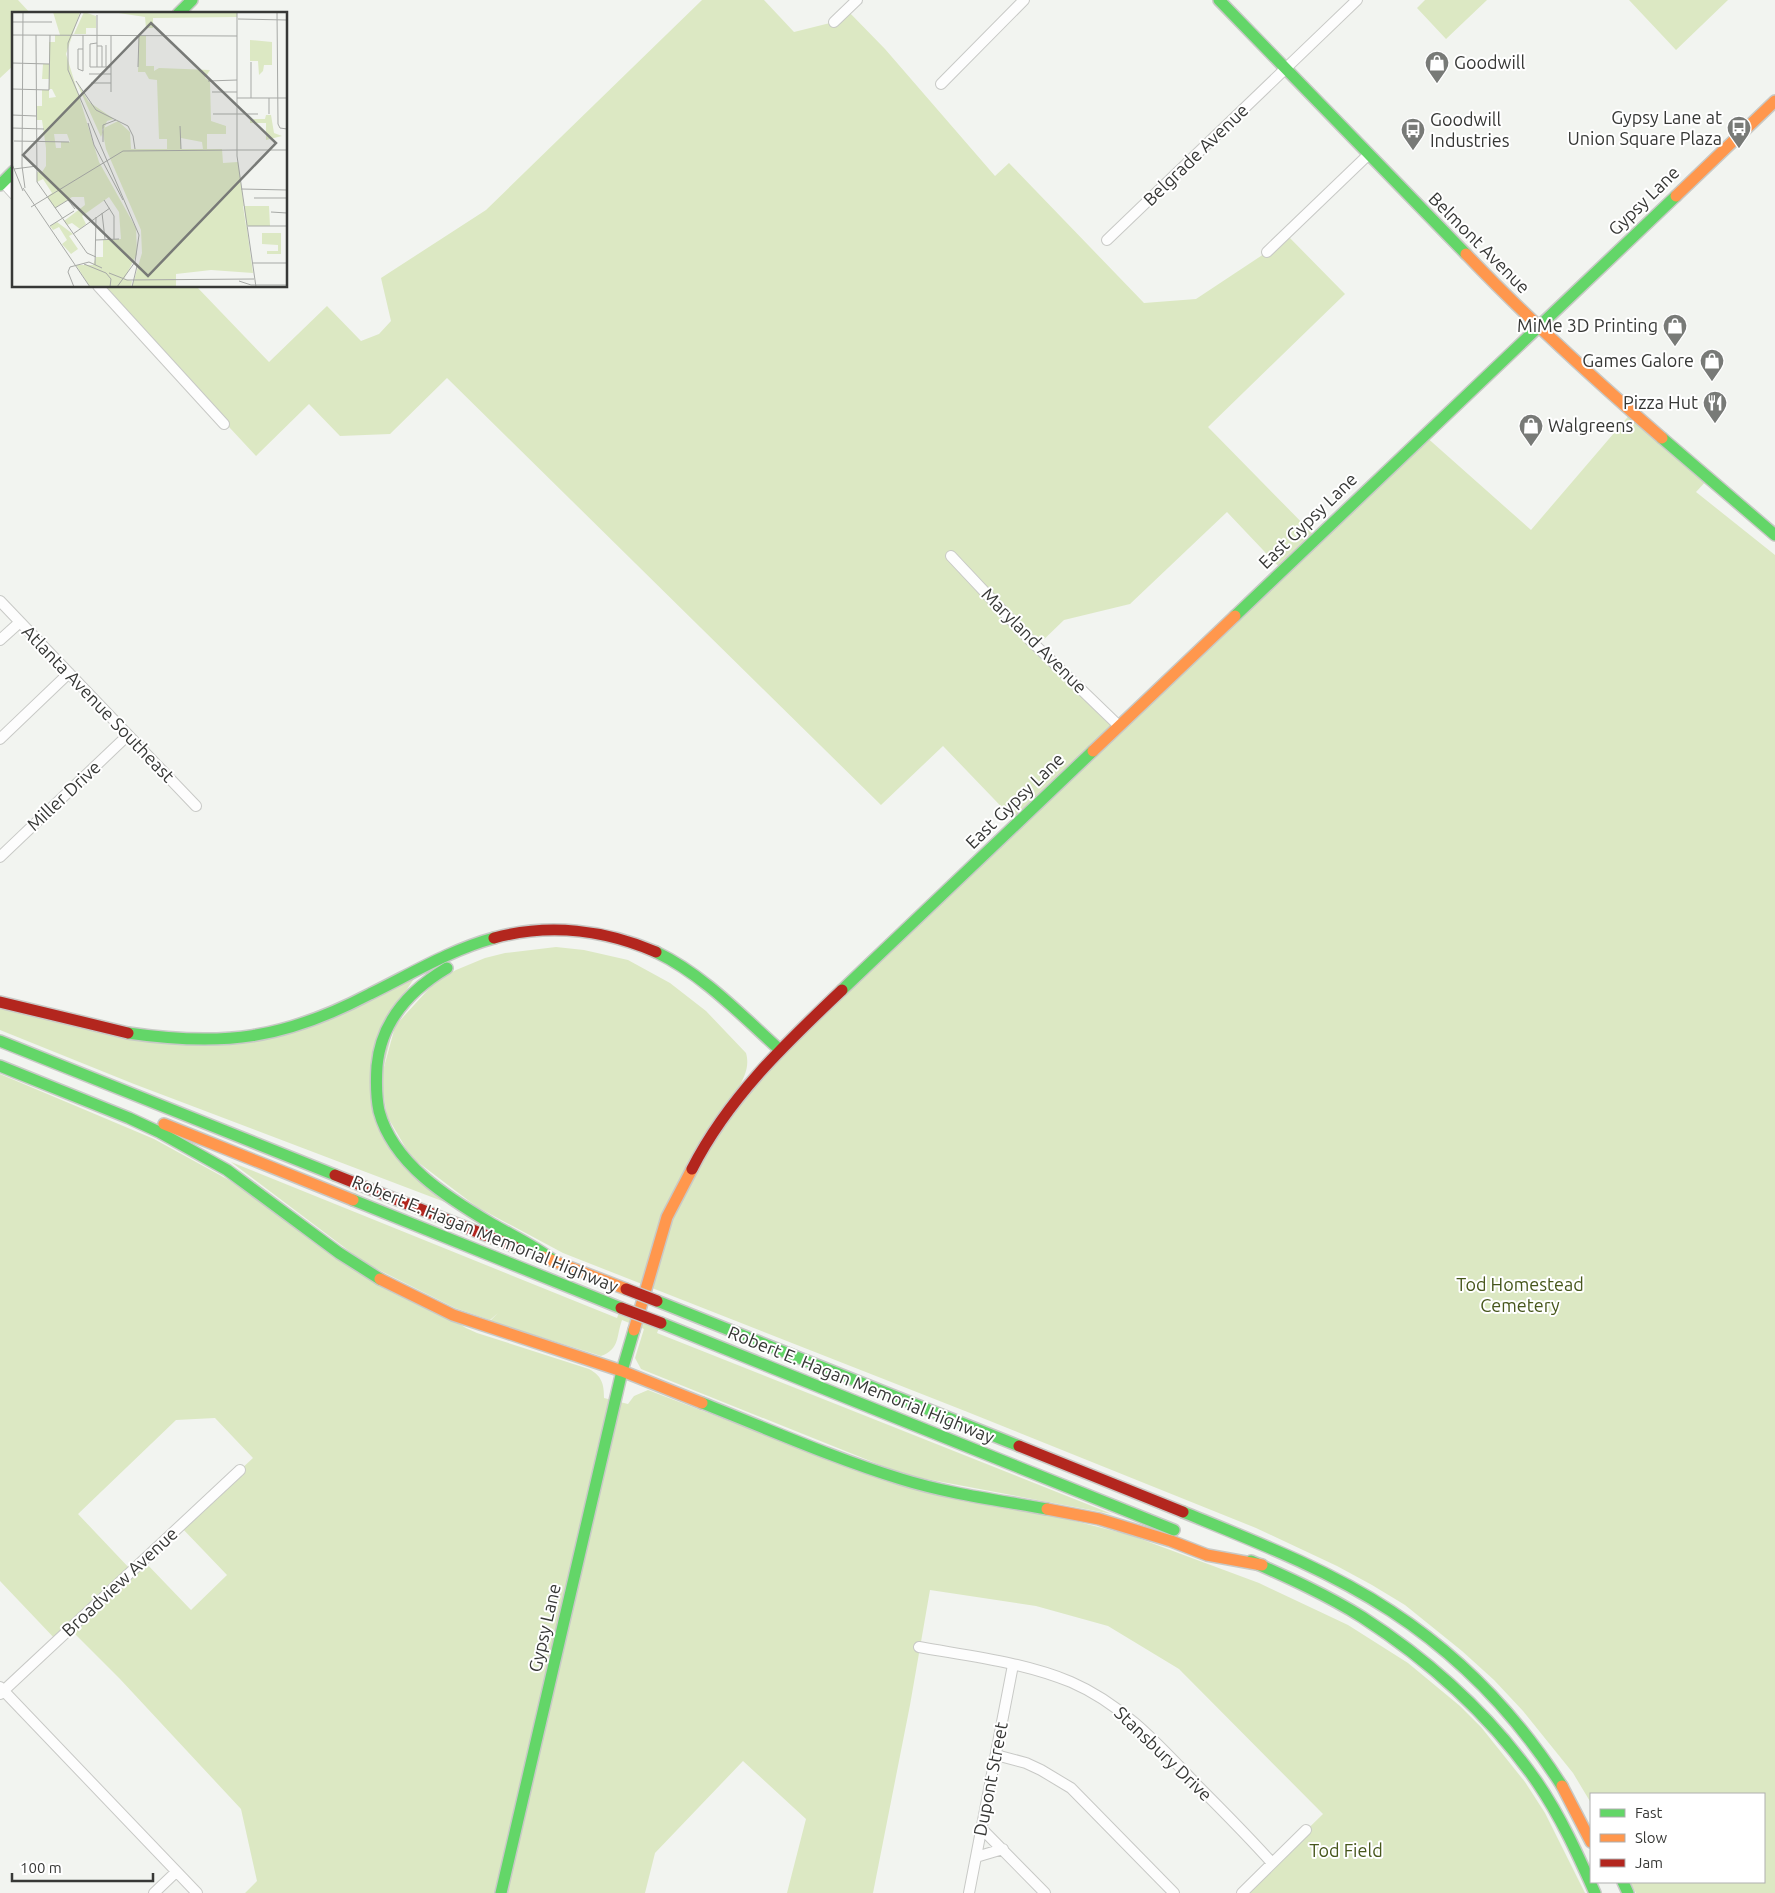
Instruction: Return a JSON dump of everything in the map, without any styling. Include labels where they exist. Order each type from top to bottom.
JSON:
[{"type":"main road","points":[[180,12],[192,0]]},
{"type":"main road","name":"Belmont Avenue","points":[[1218,0],[1368,155],[1538,326],[1617,400],[1775,535]]},
{"type":"main road","name":"Gypsy Lane","points":[[1538,326],[1775,101]]},
{"type":"main road","points":[[1,183],[12,173]]},
{"type":"main road","name":"East Gypsy Lane","points":[[622,1371],[667,1217],[702,1149],[767,1055],[780,1050],[1538,326]]},
{"type":"main road","points":[[0,1002],[131,1035],[173,1040],[216,1040],[259,1035],[327,1016],[469,946],[495,937],[522,932],[562,930],[604,935],[642,946],[674,962],[698,978],[780,1050]]},
{"type":"main road","points":[[554,1261],[538,1248],[438,1190],[395,1147],[383,1125],[376,1104],[375,1084],[380,1046],[398,1008],[432,976],[453,964],[505,945],[565,941],[594,943],[646,959],[694,987],[728,1018]]},
{"type":"main road","name":"Robert E. Hagan Memorial Highway","points":[[0,1041],[1241,1535],[1331,1576],[1365,1594],[1400,1617],[1454,1659],[1488,1691],[1540,1752],[1562,1785],[1590,1840]]},
{"type":"main road","name":"Robert E. Hagan Memorial Highway","points":[[0,1059],[1262,1565],[1357,1612],[1417,1654],[1468,1699],[1507,1742],[1555,1810],[1590,1881]]},
{"type":"main road","points":[[0,1066],[129,1118],[193,1151],[227,1170],[339,1253],[384,1282],[461,1318],[622,1371],[828,1454],[902,1480],[939,1489],[1099,1519],[1171,1541],[1207,1555],[1262,1565]]},
{"type":"main road","name":"Gypsy Lane","points":[[501,1893],[622,1371]]},
{"type":"main road","points":[[1562,1785],[1575,1792],[1590,1816]]},
{"type":"street","points":[[834,22],[857,0]]},
{"type":"street","points":[[941,84],[1024,0]]},
{"type":"street","name":"Belgrade Avenue","points":[[1106,240],[1357,0]]},
{"type":"street","points":[[1267,252],[1368,155]]},
{"type":"street","points":[[1,183],[12,192]]},
{"type":"street","points":[[100,288],[224,424]]},
{"type":"street","name":"Maryland Avenue","points":[[950,556],[1030,640],[1118,726]]},
{"type":"street","name":"Atlanta Avenue Southeast","points":[[0,601],[196,806]]},
{"type":"street","points":[[0,640],[20,622]]},
{"type":"street","points":[[0,739],[69,673]]},
{"type":"street","name":"Miller Drive","points":[[0,857],[128,735]]},
{"type":"street","name":"Broadview Avenue","points":[[1,1691],[240,1470]]},
{"type":"street","name":"Stansbury Drive","points":[[919,1647],[1044,1672],[1070,1681],[1095,1694],[1122,1712],[1150,1736],[1272,1864]]},
{"type":"street","name":"Dupont Street","points":[[969,1893],[1013,1665]]},
{"type":"street","points":[[1,1691],[197,1893]]},
{"type":"street","points":[[996,1755],[1026,1763],[1042,1770],[1071,1788],[1174,1893]]},
{"type":"street","points":[[982,1829],[1045,1893]]},
{"type":"street","points":[[1242,1893],[1306,1830]]},
{"type":"street","points":[[976,1857],[1003,1849]]},
{"type":"street","points":[[154,1893],[176,1872]]},
{"type":"green space","points":[[0,0],[18,0],[29,12],[12,12],[12,67],[0,78]]},
{"type":"green space","name":"Tod Homestead Cemetery","points":[[702,0],[764,0],[794,32],[834,22],[847,10],[885,49],[995,176],[1009,163],[1144,303],[1196,299],[1267,252],[1286,234],[1345,294],[1208,427],[1316,537],[1424,435],[1531,530],[1632,412],[1709,478],[1696,492],[1775,555],[1775,1893],[1636,1893],[1631,1883],[1765,1883],[1765,1793],[1590,1793],[1590,1801],[1573,1773],[1523,1711],[1494,1680],[1462,1651],[1405,1605],[1372,1585],[1337,1566],[1256,1528],[563,1253],[477,1207],[411,1157],[387,1116],[381,1078],[393,1028],[436,981],[485,958],[505,953],[556,947],[584,950],[628,960],[670,983],[706,1011],[746,1053],[747,1067],[738,1089],[1017,823],[943,746],[881,805],[447,378],[390,434],[340,436],[309,404],[256,456],[100,288],[198,288],[269,362],[327,306],[361,341],[379,334],[391,321],[381,278],[486,210]],"holes":[[[1227,512],[1282,570],[1119,726],[1037,646],[1064,620],[1130,604]]]},
{"type":"green space","points":[[1425,0],[1487,0],[1446,39],[1417,8]]},
{"type":"green space","points":[[1629,0],[1728,0],[1676,50]]},
{"type":"green space","points":[[415,977],[404,994],[373,1107],[450,1204],[134,1084],[0,1030],[0,1007],[225,1043]]},
{"type":"green space","name":"Tod Field","points":[[0,1074],[154,1139],[227,1179],[466,1328],[589,1369],[601,1381],[604,1398],[628,1404],[634,1396],[648,1390],[826,1458],[1130,1535],[1259,1583],[1348,1625],[1408,1663],[1460,1706],[1481,1727],[1525,1782],[1545,1813],[1585,1893],[1242,1893],[1323,1814],[1179,1669],[1108,1626],[1036,1606],[930,1590],[910,1705],[873,1893],[787,1893],[806,1819],[743,1761],[655,1853],[645,1893],[245,1893],[257,1881],[241,1809],[120,1679],[70,1629],[57,1641],[0,1581]],"holes":[[[215,1418],[253,1458],[180,1526],[227,1575],[191,1610],[143,1560],[132,1571],[78,1514],[176,1420]]]},
{"type":"green space","points":[[231,1162],[617,1318],[621,1308],[661,1323],[657,1333],[1112,1514],[905,1475],[641,1369],[635,1358],[644,1329],[622,1320],[614,1346],[601,1356],[490,1321],[498,1313],[490,1320],[455,1308],[365,1263]]},
{"type":"traffic: fast","points":[[180,12],[192,0]]},
{"type":"traffic: fast","points":[[1219,0],[1466,254]]},
{"type":"traffic: fast","points":[[0,185],[12,173]]},
{"type":"traffic: fast","points":[[1235,616],[1676,196]]},
{"type":"traffic: fast","points":[[1662,438],[1775,535]]},
{"type":"traffic: fast","points":[[842,990],[1093,751]]},
{"type":"traffic: fast","points":[[128,1033],[162,1037],[224,1039],[253,1036],[281,1030],[339,1009],[446,956],[494,938]]},
{"type":"traffic: fast","points":[[656,952],[674,961],[706,984],[780,1050]]},
{"type":"traffic: fast","points":[[447,968],[421,986],[410,997],[391,1021],[384,1035],[377,1066],[376,1088],[379,1111],[386,1130],[396,1147],[424,1178],[458,1203],[554,1261]]},
{"type":"traffic: fast","points":[[0,1041],[335,1175]]},
{"type":"traffic: fast","points":[[0,1066],[129,1118],[159,1132],[227,1170],[339,1253],[380,1279]]},
{"type":"traffic: fast","points":[[353,1200],[621,1308]]},
{"type":"traffic: fast","points":[[657,1301],[1019,1446]]},
{"type":"traffic: fast","points":[[661,1323],[1174,1530]]},
{"type":"traffic: fast","points":[[501,1893],[622,1371],[634,1330]]},
{"type":"traffic: fast","points":[[702,1403],[826,1453],[901,1479],[955,1493],[1047,1509]]},
{"type":"traffic: fast","points":[[1183,1512],[1316,1569],[1367,1596],[1416,1629],[1464,1668],[1507,1712],[1562,1786]]},
{"type":"traffic: fast","points":[[1251,1561],[1322,1594],[1362,1617],[1412,1652],[1458,1691],[1500,1735],[1546,1795],[1576,1850],[1590,1882]]},
{"type":"traffic: fast","points":[[1591,1883],[1595,1893]]},
{"type":"traffic: fast","points":[[1623,1883],[1628,1893]]},
{"type":"traffic: slow","points":[[1676,196],[1775,101]]},
{"type":"traffic: slow","points":[[1466,254],[1513,302],[1662,438]]},
{"type":"traffic: slow","points":[[1093,751],[1235,616]]},
{"type":"traffic: slow","points":[[164,1124],[353,1200]]},
{"type":"traffic: slow","points":[[634,1330],[667,1217],[692,1169]]},
{"type":"traffic: slow","points":[[543,1257],[626,1289]]},
{"type":"traffic: slow","points":[[380,1279],[453,1315],[622,1371],[702,1403]]},
{"type":"traffic: slow","points":[[1047,1509],[1099,1519],[1171,1541],[1207,1555],[1262,1565]]},
{"type":"traffic: slow","points":[[1562,1786],[1590,1840]]},
{"type":"traffic: jam","points":[[494,938],[535,931],[576,931],[617,938],[656,952]]},
{"type":"traffic: jam","points":[[692,1169],[706,1143],[740,1095],[779,1052],[842,990]]},
{"type":"traffic: jam","points":[[0,1002],[128,1033]]},
{"type":"traffic: jam","points":[[335,1175],[515,1247]]},
{"type":"traffic: jam","points":[[626,1289],[657,1301]]},
{"type":"traffic: jam","points":[[621,1308],[661,1323]]},
{"type":"traffic: jam","points":[[1019,1446],[1183,1512]]},
{"type":"place","name":"Goodwill","points":[[1437,84]]},
{"type":"place","name":"Gypsy Lane at Union Square Plaza","points":[[1739,149]]},
{"type":"place","name":"Goodwill Industries","points":[[1413,151]]},
{"type":"place","name":"MiMe 3D Printing","points":[[1675,347]]},
{"type":"place","name":"Games Galore","points":[[1712,382]]},
{"type":"place","name":"Pizza Hut","points":[[1715,424]]},
{"type":"place","name":"Walgreens","points":[[1531,447]]}]
